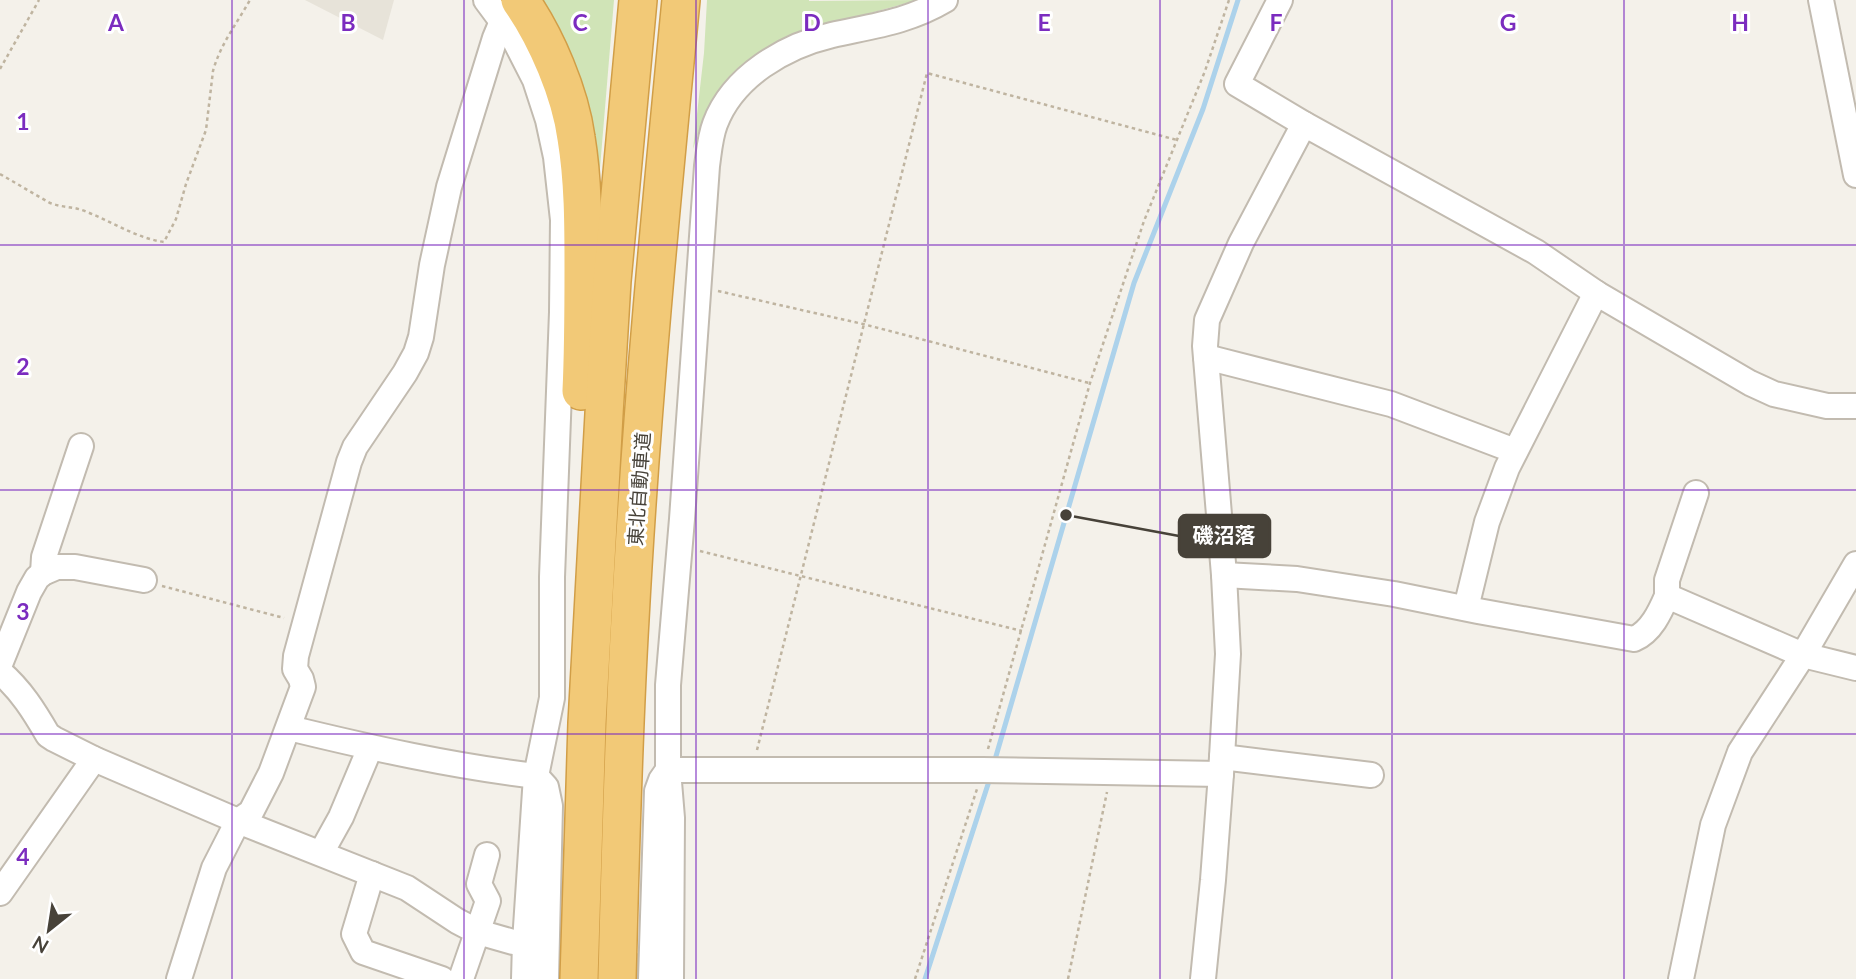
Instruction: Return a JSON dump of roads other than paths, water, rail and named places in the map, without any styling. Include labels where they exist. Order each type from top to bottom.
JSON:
[{"type":"highway","name":"東北自動車道","points":[[579,979],[587,723],[612,281],[638,0]]},
{"type":"highway","name":"東北自動車道","points":[[617,979],[629,631],[653,280],[681,0]]},
{"type":"highway","points":[[653,280],[676,190],[695,0]]},
{"type":"highway","points":[[512,11],[541,34],[554,62],[576,136],[583,203],[583,351],[575,577],[587,723]]},
{"type":"street","points":[[486,0],[512,11]]},
{"type":"street","points":[[671,979],[672,818],[668,770],[668,685],[709,148],[715,124],[724,105],[739,87],[757,69],[780,54],[830,36],[895,22],[945,0]]},
{"type":"street","points":[[1280,0],[1237,84],[1535,252],[1597,293],[1750,383],[1774,394],[1827,407],[1856,406]]},
{"type":"street","points":[[1821,0],[1856,175]]},
{"type":"street","points":[[180,979],[214,869],[238,821],[251,812],[271,773],[289,728],[303,687],[295,669],[296,656],[352,454],[416,353],[449,187],[495,38],[512,11]]},
{"type":"street","points":[[512,11],[525,58],[548,120],[564,220],[552,577],[552,698],[536,776],[524,979]]},
{"type":"street","points":[[1203,979],[1222,766],[1228,654],[1206,357],[1207,320],[1241,243],[1304,124]]},
{"type":"street","points":[[1466,608],[1487,522],[1507,468],[1597,293]]},
{"type":"street","points":[[1206,357],[1391,404],[1515,451]]},
{"type":"street","points":[[43,573],[44,557],[82,446]]},
{"type":"street","points":[[1224,575],[1297,579],[1394,594],[1634,639],[1644,635],[1667,596],[1667,580],[1696,493]]},
{"type":"street","points":[[1681,979],[1713,825],[1740,752],[1803,655],[1856,564]]},
{"type":"street","points":[[0,664],[29,592],[43,573],[57,567],[75,567],[144,580]]},
{"type":"street","points":[[1667,596],[1803,655],[1856,668]]},
{"type":"street","points":[[0,673],[24,696],[54,739],[238,821],[407,888],[478,932],[513,942],[525,942]]},
{"type":"street","points":[[289,728],[440,762],[536,776],[546,787],[550,806],[546,979]]},
{"type":"street","points":[[321,853],[341,817],[370,748]]},
{"type":"street","points":[[0,893],[94,759]]},
{"type":"street","points":[[668,770],[1112,772],[1222,766],[1371,775]]},
{"type":"street","points":[[651,979],[656,802],[661,780],[668,770]]},
{"type":"street","points":[[461,979],[488,901],[478,884],[487,855]]},
{"type":"street","points":[[372,874],[354,934],[363,952],[442,979]]},
{"type":"waterway","points":[[994,763],[1134,283],[1203,109],[1238,0]]},
{"type":"waterway","points":[[925,979],[991,775]]},
{"type":"tunnel","points":[[546,960],[651,966]]},
{"type":"place","name":"磯沼落","points":[[1066,515]]}]
